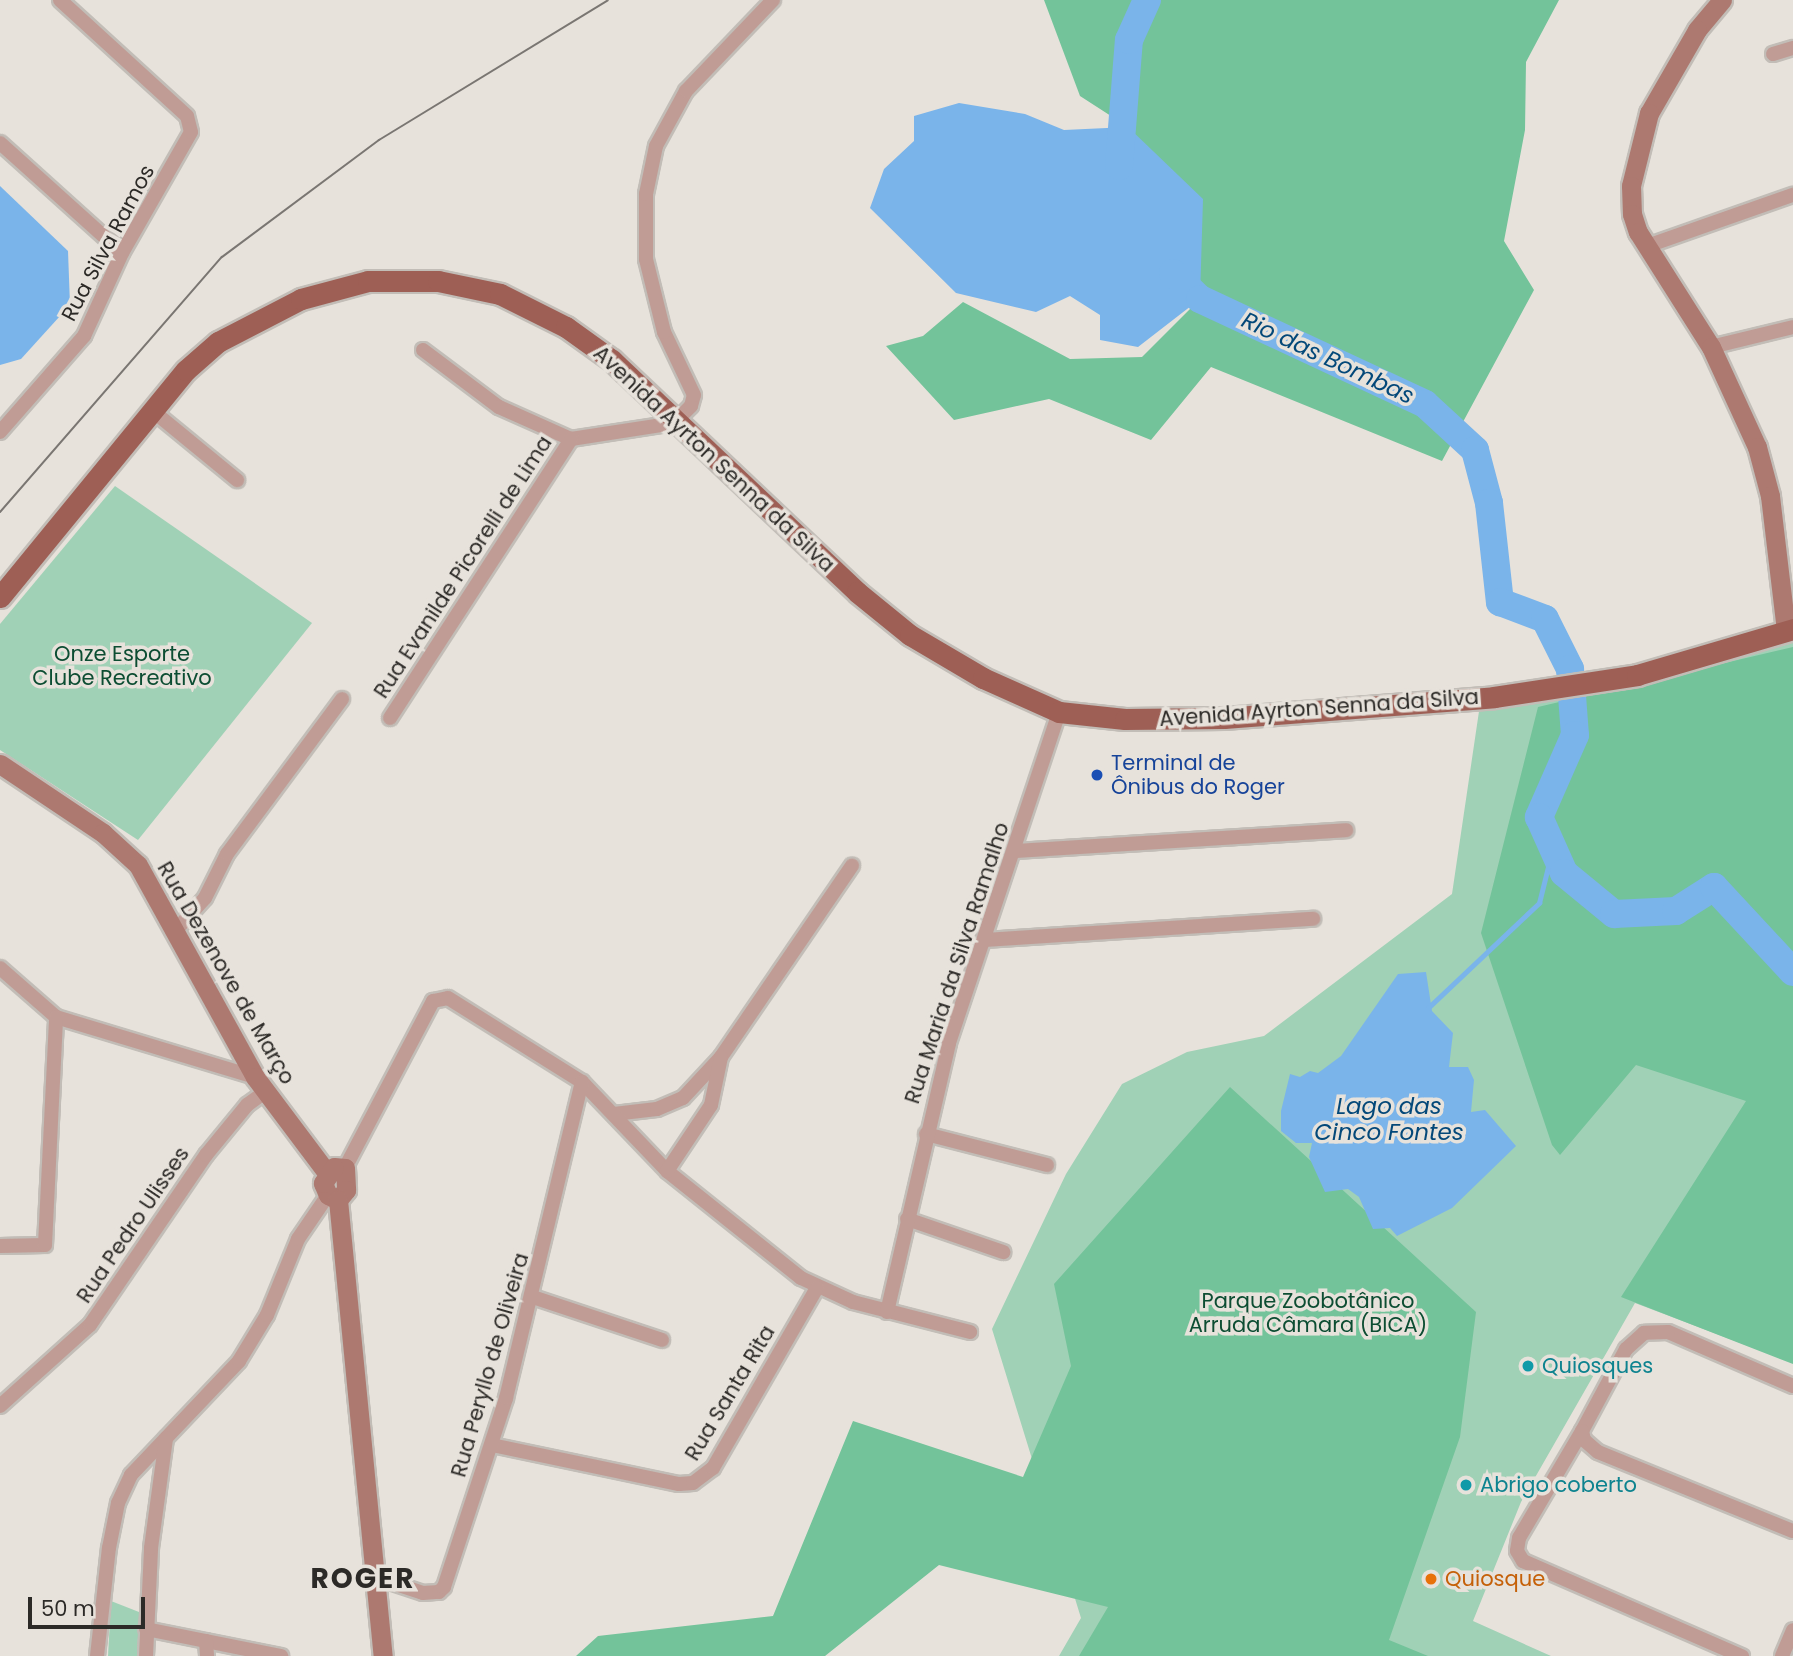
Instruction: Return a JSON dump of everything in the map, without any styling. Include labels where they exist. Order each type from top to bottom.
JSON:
[{"type":"main road","name":"Avenida Ayrton Senna da Silva","points":[[0,597],[186,370],[218,342],[301,299],[368,281],[438,281],[500,294],[566,327],[612,360],[674,422],[857,592],[910,635],[983,678],[1059,712],[1125,719],[1261,716],[1530,692],[1637,675],[1789,630]]},
{"type":"street","name":"Rua Silva Ramos","points":[[0,432],[83,336],[122,253],[191,132],[187,116],[60,0]]},
{"type":"street","points":[[422,350],[499,407],[571,439],[674,422],[691,406],[694,395],[664,332],[646,259],[646,194],[656,146],[686,91],[773,0]]},
{"type":"street","points":[[1722,0],[1696,30],[1649,113],[1638,147],[1630,195],[1632,214],[1647,246],[1710,347],[1766,471],[1789,630]]},
{"type":"street","points":[[1773,54],[1793,48]]},
{"type":"street","points":[[0,143],[122,253]]},
{"type":"street","points":[[1647,246],[1793,195]]},
{"type":"street","points":[[1710,347],[1793,327]]},
{"type":"street","points":[[153,411],[237,480]]},
{"type":"street","name":"Rua Evanilde Picorelli de Lima","points":[[390,718],[571,439]]},
{"type":"street","points":[[176,930],[205,898],[227,854],[342,699]]},
{"type":"street","name":"Rua Maria da Silva Ramalho","points":[[887,1312],[949,1043],[1059,712]]},
{"type":"street","name":"Rua Dezenove de Março","points":[[0,764],[123,848],[148,880],[260,1085],[336,1171]]},
{"type":"street","points":[[1015,850],[1346,830]]},
{"type":"street","points":[[614,1114],[657,1109],[683,1098],[721,1057],[852,866]]},
{"type":"street","points":[[984,940],[1313,919]]},
{"type":"street","points":[[0,968],[55,1017],[260,1085]]},
{"type":"street","points":[[97,1656],[118,1503],[131,1475],[239,1361],[267,1315],[298,1239],[333,1197],[346,1190],[336,1171],[439,997],[448,998],[582,1082],[667,1171],[741,1233],[817,1288],[887,1312],[970,1332]]},
{"type":"street","points":[[0,1246],[45,1245],[55,1017]]},
{"type":"street","points":[[667,1171],[710,1105],[721,1057]]},
{"type":"street","name":"Rua Peryllo de Oliveira","points":[[378,1578],[423,1593],[433,1594],[444,1587],[492,1445],[533,1297],[582,1082]]},
{"type":"street","name":"Rua Pedro Ulisses","points":[[0,1406],[90,1325],[206,1155],[260,1085]]},
{"type":"street","points":[[926,1134],[1047,1165]]},
{"type":"street","points":[[333,1197],[378,1578],[383,1656]]},
{"type":"street","points":[[907,1219],[1003,1252]]},
{"type":"street","name":"Rua Santa Rita","points":[[492,1445],[679,1484],[693,1483],[713,1468],[817,1288]]},
{"type":"street","points":[[533,1297],[662,1340]]},
{"type":"street","points":[[1742,1656],[1523,1561],[1517,1551],[1519,1538],[1626,1349],[1644,1333],[1668,1332],[1793,1386]]},
{"type":"street","points":[[1581,1431],[1584,1440],[1598,1452],[1793,1531]]},
{"type":"street","points":[[146,1656],[146,1629],[166,1438]]},
{"type":"street","points":[[146,1629],[282,1656]]},
{"type":"street","points":[[1782,1656],[1793,1630]]},
{"type":"street","points":[[206,1641],[207,1656]]},
{"type":"green space","points":[[1044,0],[1559,0],[1526,62],[1525,130],[1504,241],[1534,290],[1442,461],[1211,367],[1151,440],[1049,399],[954,420],[886,346],[923,336],[963,302],[1070,359],[1142,357],[1200,299],[1128,127],[1080,96]]},
{"type":"green space","name":"Onze Esporte Clube Recreativo","points":[[115,486],[312,623],[138,840],[0,750],[0,624]]},
{"type":"green space","name":"Parque Zoobotânico Arruda Câmara (BICA)","points":[[1793,632],[1793,1363],[1635,1303],[1521,1502],[1473,1621],[1551,1656],[1059,1656],[1081,1618],[992,1329],[1066,1174],[1122,1084],[1187,1052],[1264,1036],[1452,894],[1482,691],[1616,683]]},
{"type":"green space","points":[[1793,647],[1793,1364],[1621,1297],[1746,1101],[1636,1065],[1560,1155],[1552,1145],[1481,933],[1538,707]]},
{"type":"green space","points":[[1230,1087],[1476,1312],[1460,1437],[1389,1640],[1428,1656],[1079,1656],[1108,1607],[939,1565],[825,1656],[576,1656],[598,1636],[773,1616],[853,1421],[1023,1477],[1071,1366],[1054,1284]]},
{"type":"green space","points":[[111,1601],[139,1612],[142,1656],[108,1656]]},
{"type":"water","points":[[959,103],[1025,114],[1064,130],[1128,127],[1203,199],[1200,299],[1138,347],[1100,340],[1100,315],[1070,296],[1036,312],[956,293],[870,208],[884,169],[914,141],[914,116]]},
{"type":"water","points":[[0,186],[68,251],[70,305],[21,359],[0,365]]},
{"type":"water","name":"Lago das Cinco Fontes","points":[[1426,972],[1432,1011],[1453,1033],[1449,1067],[1468,1067],[1474,1080],[1471,1112],[1485,1110],[1516,1146],[1452,1208],[1397,1236],[1390,1228],[1373,1229],[1359,1197],[1348,1189],[1325,1192],[1309,1157],[1312,1143],[1296,1143],[1281,1131],[1281,1111],[1290,1074],[1300,1077],[1310,1071],[1318,1073],[1341,1056],[1398,974]]},
{"type":"waterway","points":[[1119,166],[1129,40],[1147,0]]},
{"type":"waterway","name":"Rio das Bombas","points":[[1173,273],[1200,299],[1425,404],[1475,450],[1489,503],[1500,602],[1545,619],[1570,669],[1575,735],[1539,817],[1564,873],[1614,914],[1676,911],[1714,887],[1793,972]]},
{"type":"waterway","points":[[1428,1008],[1539,903],[1553,847]]},
{"type":"tram line","points":[[0,512],[222,257],[379,140],[608,0]]},
{"type":"place","name":"Terminal de Ônibus do Roger","points":[[1097,775]]},
{"type":"place","name":"Quiosques","points":[[1528,1366]]},
{"type":"place","name":"Abrigo coberto","points":[[1466,1485]]},
{"type":"place","name":"Quiosque","points":[[1431,1579]]},
{"type":"district","name":"ROGER","points":[[363,1579]]}]
